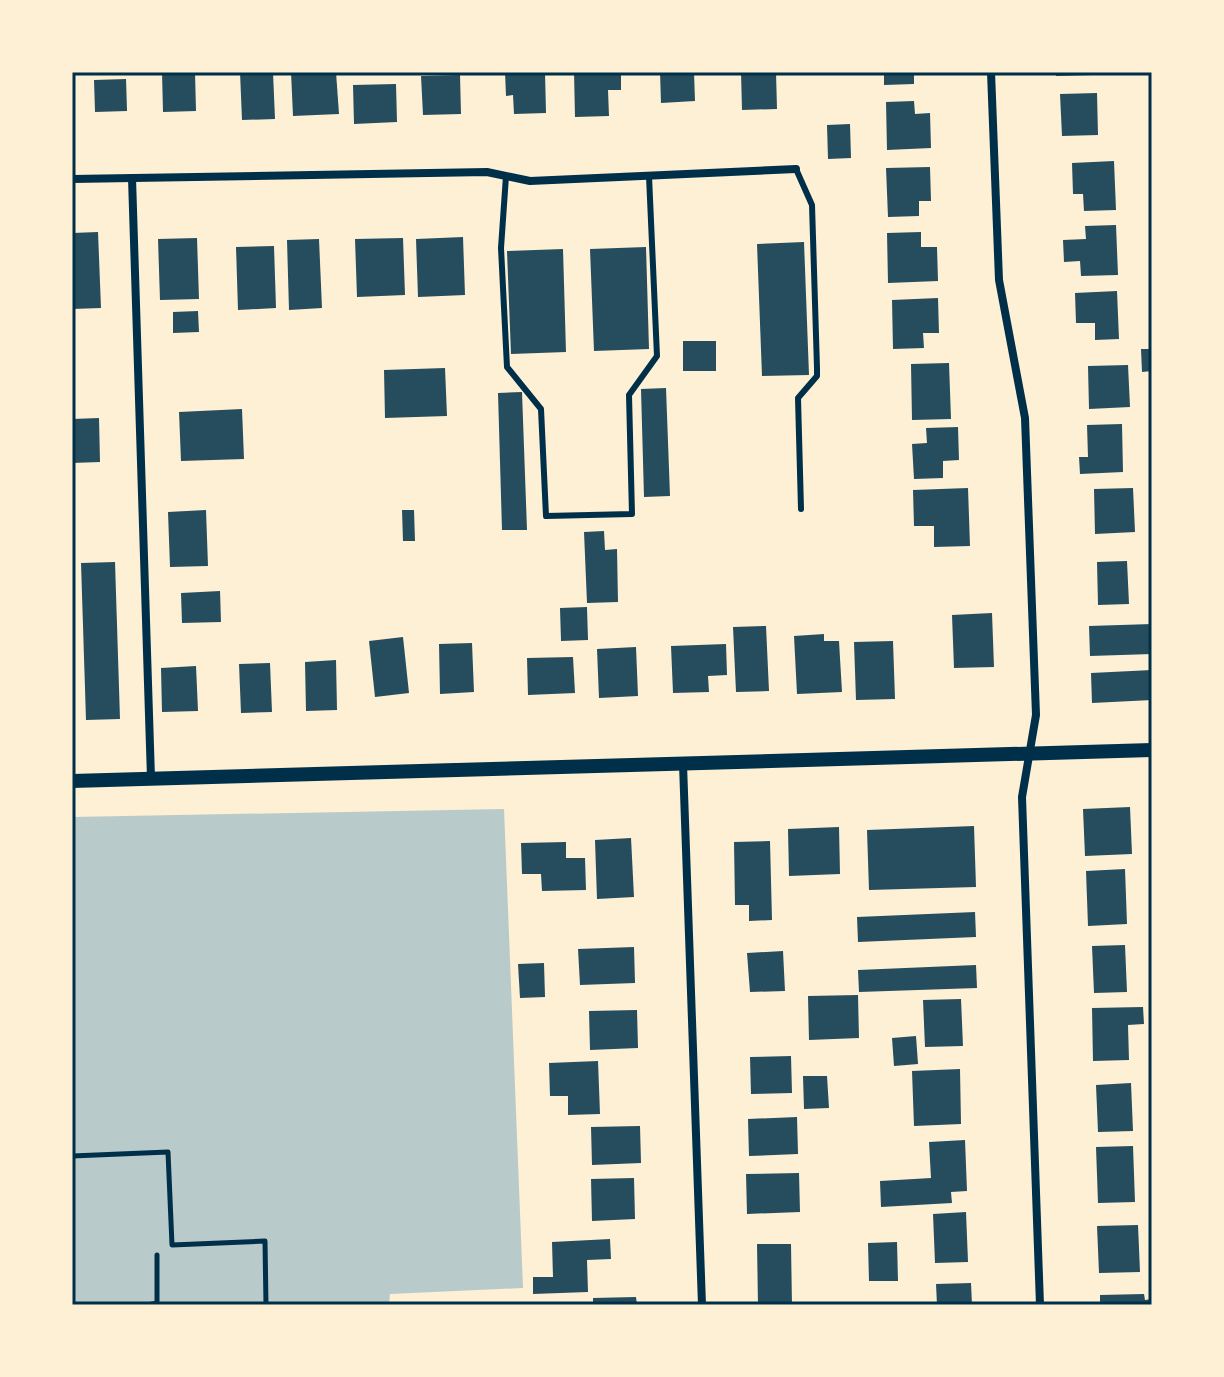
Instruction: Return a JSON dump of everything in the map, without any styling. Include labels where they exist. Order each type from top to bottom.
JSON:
[{"type":"street","points":[[991,72],[999,280],[1025,418],[1036,715],[1022,797],[1040,1305]]},
{"type":"street","points":[[72,179],[487,172],[530,181],[796,169]]},
{"type":"street","points":[[132,178],[151,778]]},
{"type":"street","points":[[72,781],[1152,750]]},
{"type":"street","points":[[683,764],[702,1305]]},
{"type":"lane","points":[[796,169],[812,205],[817,368],[817,376],[798,398],[801,509]]},
{"type":"lane","points":[[506,176],[501,248],[507,367],[541,409],[546,516],[632,514],[629,395],[657,356],[649,176]]},
{"type":"path","points":[[72,1156],[168,1152],[172,1245],[265,1241],[266,1305]]},
{"type":"path","points":[[148,1305],[157,1303],[157,1255]]},
{"type":"shaded area","points":[[504,809],[523,1288],[390,1294],[389,1305],[72,1305],[72,817]]},
{"type":"building","points":[[162,72],[195,72],[196,111],[163,112]]},
{"type":"building","points":[[240,72],[273,72],[275,119],[242,120]]},
{"type":"building","points":[[291,72],[336,72],[339,114],[293,116]]},
{"type":"building","points":[[505,72],[545,72],[546,113],[514,114],[513,95],[506,96]]},
{"type":"building","points":[[574,72],[621,72],[621,90],[608,90],[609,116],[575,117]]},
{"type":"building","points":[[660,72],[694,72],[695,101],[661,103]]},
{"type":"building","points":[[741,72],[776,72],[777,109],[742,110]]},
{"type":"building","points":[[884,72],[914,72],[914,84],[884,85]]},
{"type":"building","points":[[1056,72],[1091,72],[1092,75],[1056,76]]},
{"type":"building","points":[[460,75],[461,114],[423,115],[421,76]]},
{"type":"building","points":[[126,79],[127,111],[95,112],[94,80]]},
{"type":"building","points":[[396,84],[397,122],[354,124],[353,85]]},
{"type":"building","points":[[1097,93],[1098,135],[1062,136],[1060,94]]},
{"type":"building","points":[[914,101],[915,114],[930,113],[931,148],[887,150],[886,102]]},
{"type":"building","points":[[850,124],[851,158],[828,159],[827,125]]},
{"type":"building","points":[[1114,161],[1116,210],[1084,211],[1083,194],[1073,194],[1072,163]]},
{"type":"building","points":[[930,167],[931,201],[919,201],[919,216],[888,217],[886,168]]},
{"type":"building","points":[[1116,225],[1118,275],[1081,276],[1080,261],[1064,262],[1063,240],[1086,239],[1085,226]]},
{"type":"building","points":[[98,232],[101,308],[72,309],[72,233]]},
{"type":"building","points":[[921,232],[921,247],[937,247],[938,281],[888,283],[887,233]]},
{"type":"building","points":[[463,237],[465,295],[418,297],[416,239]]},
{"type":"building","points":[[197,238],[199,299],[160,300],[158,239]]},
{"type":"building","points":[[403,238],[405,295],[357,297],[355,239]]},
{"type":"building","points":[[319,239],[322,308],[289,310],[287,240]]},
{"type":"building","points":[[804,242],[809,375],[762,376],[757,244]]},
{"type":"building","points":[[274,246],[276,308],[238,310],[236,247]]},
{"type":"building","points":[[646,247],[649,349],[594,351],[590,249]]},
{"type":"building","points":[[563,249],[566,352],[511,354],[507,251]]},
{"type":"building","points":[[1117,291],[1119,339],[1095,340],[1095,323],[1076,323],[1075,293]]},
{"type":"building","points":[[938,298],[939,333],[923,333],[924,348],[893,349],[892,300]]},
{"type":"building","points":[[198,311],[199,332],[173,333],[173,312]]},
{"type":"building","points":[[683,341],[716,341],[716,371],[683,371]]},
{"type":"building","points":[[1141,349],[1152,349],[1152,371],[1142,372]]},
{"type":"building","points":[[949,363],[951,419],[912,420],[911,364]]},
{"type":"building","points":[[1128,365],[1130,407],[1089,409],[1088,366]]},
{"type":"building","points":[[445,368],[447,416],[385,418],[384,370]]},
{"type":"building","points":[[666,388],[670,496],[644,497],[641,389]]},
{"type":"building","points":[[522,392],[527,530],[502,530],[498,393]]},
{"type":"building","points":[[242,409],[244,459],[181,461],[179,412]]},
{"type":"building","points":[[99,418],[100,462],[72,463],[72,419]]},
{"type":"building","points":[[1122,424],[1123,472],[1080,474],[1079,457],[1088,457],[1087,425]]},
{"type":"building","points":[[958,427],[959,460],[943,461],[943,478],[914,479],[912,444],[927,443],[926,428]]},
{"type":"building","points":[[968,488],[970,546],[934,547],[934,526],[914,526],[913,490]]},
{"type":"building","points":[[1133,488],[1135,532],[1095,534],[1094,489]]},
{"type":"building","points":[[206,510],[208,566],[170,567],[168,512]]},
{"type":"building","points":[[402,510],[414,510],[415,541],[403,541]]},
{"type":"building","points":[[604,531],[605,550],[617,549],[618,602],[587,603],[584,532]]},
{"type":"building","points":[[1127,561],[1129,604],[1098,605],[1097,562]]},
{"type":"building","points":[[115,562],[120,719],[86,720],[81,563]]},
{"type":"building","points":[[220,591],[221,622],[182,623],[181,593]]},
{"type":"building","points":[[587,607],[588,640],[561,641],[560,608]]},
{"type":"building","points":[[992,613],[994,667],[954,668],[952,615]]},
{"type":"building","points":[[1152,624],[1152,654],[1090,656],[1089,626]]},
{"type":"building","points":[[766,626],[769,691],[736,692],[733,627]]},
{"type":"building","points":[[824,634],[824,641],[839,641],[842,692],[797,694],[794,636]]},
{"type":"building","points":[[403,637],[409,693],[375,697],[369,641]]},
{"type":"building","points":[[893,641],[895,699],[856,700],[854,642]]},
{"type":"building","points":[[472,643],[474,692],[440,694],[439,644]]},
{"type":"building","points":[[726,644],[727,675],[708,676],[709,692],[673,693],[671,646]]},
{"type":"building","points":[[636,647],[638,696],[599,698],[597,649]]},
{"type":"building","points":[[573,657],[575,693],[528,695],[527,658]]},
{"type":"building","points":[[336,660],[337,710],[306,711],[305,662]]},
{"type":"building","points":[[270,663],[272,712],[241,713],[239,664]]},
{"type":"building","points":[[196,666],[198,711],[162,712],[161,668]]},
{"type":"building","points":[[1152,670],[1152,700],[1092,703],[1091,673]]},
{"type":"building","points":[[1130,807],[1132,854],[1085,856],[1083,809]]},
{"type":"building","points":[[974,826],[976,887],[869,890],[867,830]]},
{"type":"building","points":[[839,827],[840,874],[789,876],[788,829]]},
{"type":"building","points":[[631,838],[634,897],[597,899],[595,840]]},
{"type":"building","points":[[770,841],[772,920],[749,921],[749,905],[735,905],[734,842]]},
{"type":"building","points":[[566,842],[566,858],[585,858],[586,890],[542,891],[541,874],[522,874],[521,843]]},
{"type":"building","points":[[1125,869],[1127,924],[1088,926],[1086,871]]},
{"type":"building","points":[[975,912],[976,937],[858,942],[857,917]]},
{"type":"building","points":[[1125,945],[1127,992],[1094,993],[1092,946]]},
{"type":"building","points":[[634,947],[635,983],[580,985],[578,949]]},
{"type":"building","points":[[783,951],[785,991],[750,992],[747,953]]},
{"type":"building","points":[[544,963],[545,997],[520,998],[518,964]]},
{"type":"building","points":[[976,965],[977,988],[859,992],[858,970]]},
{"type":"building","points":[[858,995],[859,1038],[809,1040],[808,996]]},
{"type":"building","points":[[961,999],[963,1046],[925,1047],[923,1000]]},
{"type":"building","points":[[1143,1007],[1144,1024],[1128,1025],[1129,1060],[1093,1061],[1092,1008]]},
{"type":"building","points":[[637,1010],[638,1048],[590,1050],[589,1011]]},
{"type":"building","points":[[916,1036],[918,1064],[894,1066],[892,1038]]},
{"type":"building","points":[[791,1056],[792,1093],[751,1094],[750,1057]]},
{"type":"building","points":[[598,1061],[600,1114],[568,1115],[568,1096],[550,1096],[549,1063]]},
{"type":"building","points":[[960,1069],[961,1124],[914,1126],[912,1071]]},
{"type":"building","points":[[803,1076],[827,1076],[829,1108],[804,1109]]},
{"type":"building","points":[[1131,1083],[1133,1131],[1098,1132],[1096,1085]]},
{"type":"building","points":[[797,1117],[798,1154],[749,1156],[748,1119]]},
{"type":"building","points":[[640,1126],[641,1163],[592,1165],[591,1127]]},
{"type":"building","points":[[965,1140],[967,1191],[951,1192],[952,1203],[881,1207],[880,1181],[931,1178],[929,1142]]},
{"type":"building","points":[[1133,1146],[1135,1202],[1098,1203],[1096,1147]]},
{"type":"building","points":[[799,1173],[800,1212],[747,1214],[746,1174]]},
{"type":"building","points":[[634,1178],[635,1219],[592,1221],[591,1179]]},
{"type":"building","points":[[966,1212],[968,1262],[935,1263],[933,1214]]},
{"type":"building","points":[[1138,1225],[1140,1272],[1099,1273],[1097,1226]]},
{"type":"building","points":[[610,1239],[611,1259],[587,1260],[588,1292],[533,1294],[533,1277],[553,1277],[552,1242]]},
{"type":"building","points":[[897,1242],[898,1281],[869,1281],[868,1243]]},
{"type":"building","points":[[757,1244],[791,1244],[792,1305],[758,1305]]},
{"type":"building","points":[[971,1283],[972,1305],[937,1305],[936,1284]]},
{"type":"building","points":[[1144,1294],[1145,1300],[1152,1299],[1152,1305],[1100,1305],[1100,1295]]},
{"type":"building","points":[[636,1297],[637,1305],[593,1305],[593,1298]]}]
